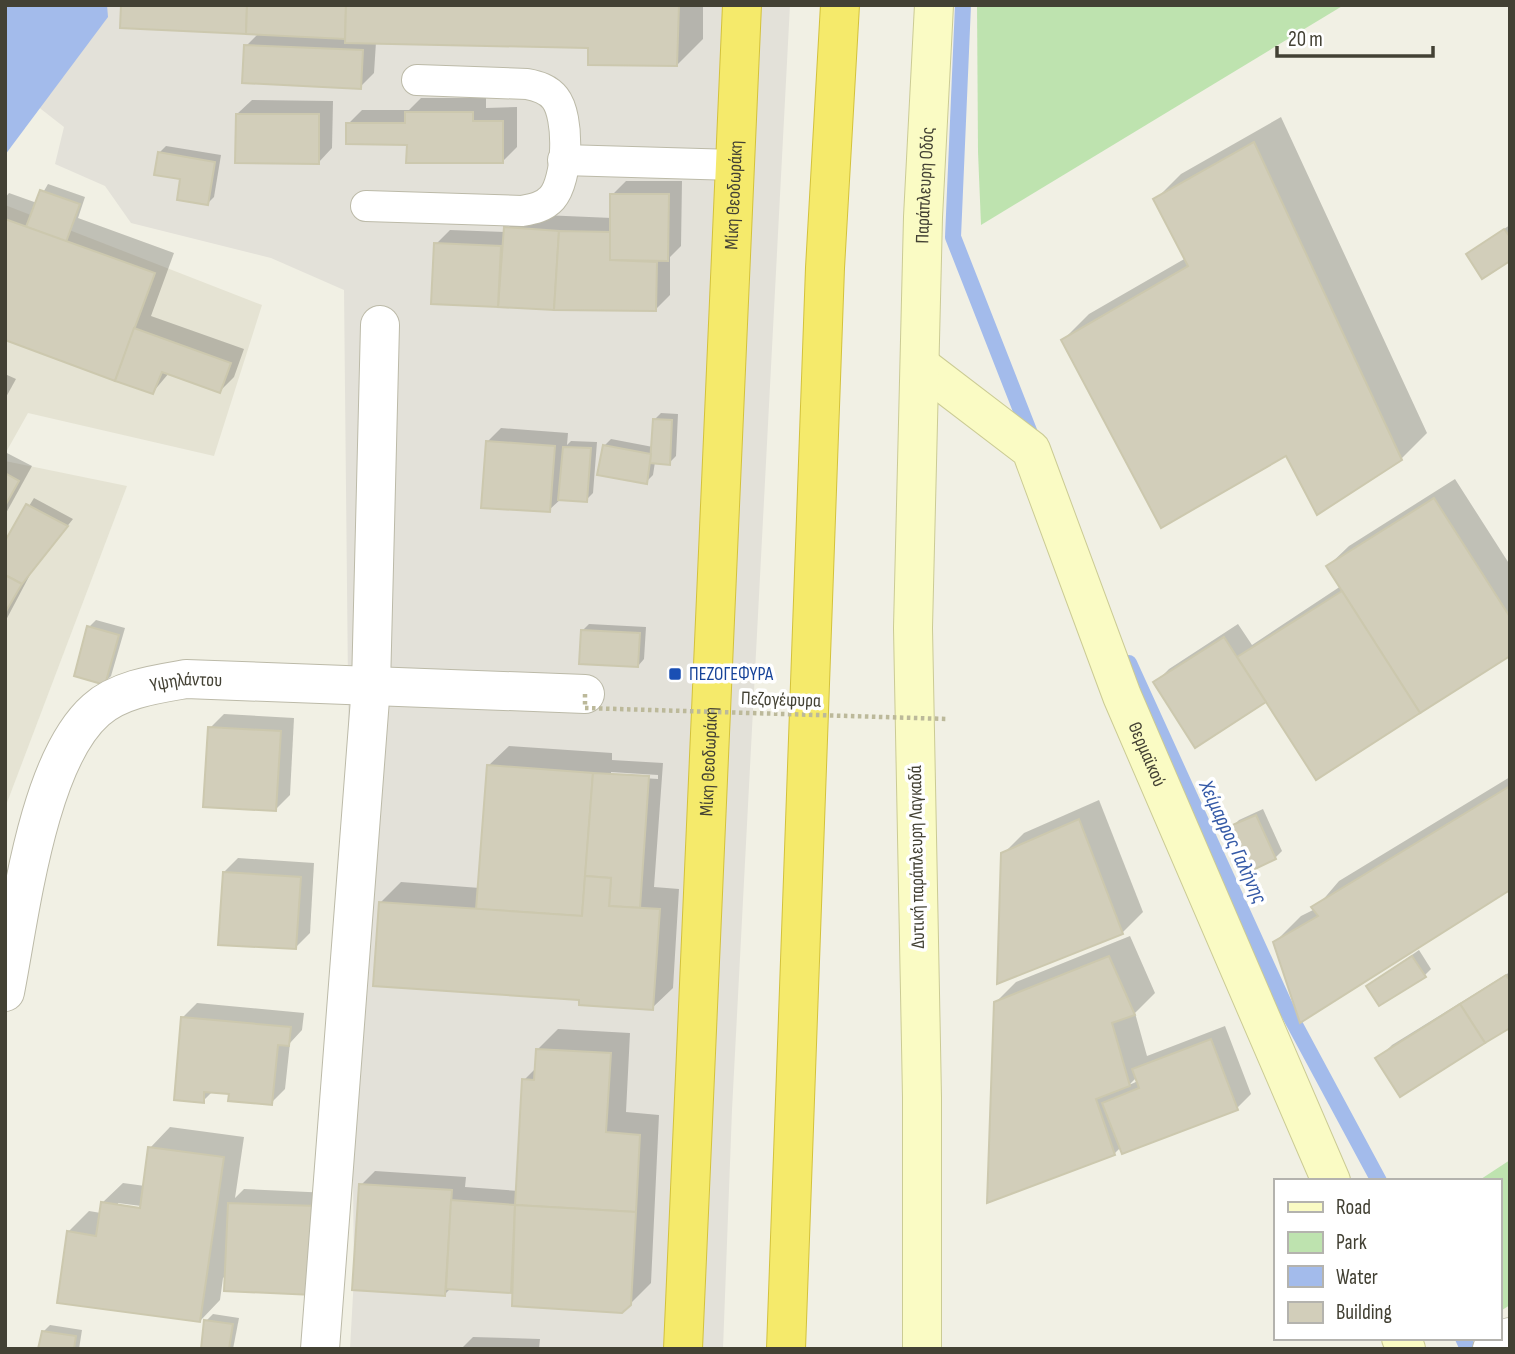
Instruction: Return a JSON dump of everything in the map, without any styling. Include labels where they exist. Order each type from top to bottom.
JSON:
[{"type":"highway","name":"Μίκη Θεοδωράκη","points":[[683,1349],[742,5]]},
{"type":"highway","points":[[786,1349],[825,268],[840,5]]},
{"type":"street","name":"Παράπλευρη Οδός","points":[[921,366],[923,217],[934,5]]},
{"type":"street","points":[[320,1349],[371,686],[380,325]]},
{"type":"street","name":"Θερμαϊκού","points":[[921,366],[1031,450],[1122,696],[1330,1179]]},
{"type":"street","name":"Δυτική παράπλευρη Λαγκαδά","points":[[921,366],[912,628],[922,1083],[922,1349]]},
{"type":"street","name":"Υψηλάντου","points":[[5,992],[49,789],[74,733],[97,708],[149,685],[186,679],[585,694]]},
{"type":"street","points":[[1492,1349],[1510,1337]]},
{"type":"lane","points":[[366,206],[522,211],[537,208],[551,200],[559,188],[563,160],[562,108],[554,95],[542,87],[527,83],[416,80]]},
{"type":"lane","points":[[563,160],[735,165]]},
{"type":"path","name":"Πεζογέφυρα","points":[[585,694],[585,708],[948,719]]},
{"type":"shaded area","points":[[5,5],[790,5],[732,1110],[723,1349],[350,1349],[354,1277],[344,290],[271,258],[131,223],[105,186],[55,164],[64,127],[5,81]]},
{"type":"shaded area","points":[[5,205],[262,305],[214,456],[28,413],[5,454]]},
{"type":"shaded area","points":[[5,461],[127,486],[5,808]]},
{"type":"green space","points":[[977,5],[1344,5],[981,225]]},
{"type":"green space","points":[[1510,1160],[1510,1305],[1501,1311],[1501,1179],[1481,1179]]},
{"type":"water","points":[[5,5],[107,5],[108,17],[5,155]]},
{"type":"building","points":[[121,5],[247,5],[246,34],[120,28]]},
{"type":"building","points":[[247,5],[346,5],[345,39],[246,34]]},
{"type":"building","points":[[346,5],[679,5],[677,66],[588,65],[588,48],[345,43]]},
{"type":"building","points":[[244,45],[363,50],[361,89],[242,83]]},
{"type":"building","points":[[405,112],[473,112],[473,121],[503,121],[503,163],[406,163],[407,145],[346,144],[346,123],[405,123]]},
{"type":"building","points":[[236,114],[319,114],[319,164],[235,163]]},
{"type":"building","points":[[1254,142],[1402,460],[1317,515],[1286,456],[1161,528],[1061,340],[1188,266],[1153,199]]},
{"type":"building","points":[[158,152],[215,162],[208,205],[177,200],[180,179],[154,175]]},
{"type":"building","points":[[40,190],[80,204],[66,242],[26,227]]},
{"type":"building","points":[[610,194],[669,194],[668,261],[610,260]]},
{"type":"building","points":[[5,219],[155,273],[115,381],[5,340]]},
{"type":"building","points":[[504,227],[559,231],[554,310],[498,307]]},
{"type":"building","points":[[1504,229],[1510,237],[1510,261],[1482,279],[1466,254]]},
{"type":"building","points":[[559,231],[610,232],[610,260],[657,262],[656,311],[554,310]]},
{"type":"building","points":[[434,243],[501,246],[498,307],[431,304]]},
{"type":"building","points":[[134,328],[231,363],[220,393],[162,372],[153,394],[115,381]]},
{"type":"building","points":[[653,419],[672,420],[670,465],[650,463]]},
{"type":"building","points":[[486,441],[555,446],[550,512],[481,508]]},
{"type":"building","points":[[603,445],[651,454],[647,484],[597,475]]},
{"type":"building","points":[[563,447],[591,448],[587,502],[558,500]]},
{"type":"building","points":[[5,473],[19,481],[5,506]]},
{"type":"building","points":[[1434,498],[1510,617],[1510,656],[1420,713],[1326,566]]},
{"type":"building","points":[[26,504],[68,526],[22,584],[5,575],[5,541]]},
{"type":"building","points":[[5,575],[22,584],[5,613]]},
{"type":"building","points":[[1342,591],[1420,713],[1316,780],[1237,657]]},
{"type":"building","points":[[87,626],[119,635],[105,685],[74,676]]},
{"type":"building","points":[[581,630],[640,633],[638,667],[579,664]]},
{"type":"building","points":[[1224,637],[1266,702],[1195,748],[1153,682]]},
{"type":"building","points":[[208,727],[281,731],[276,811],[203,807]]},
{"type":"building","points":[[487,765],[593,773],[582,916],[476,909]]},
{"type":"building","points":[[593,773],[649,776],[640,908],[609,906],[611,878],[585,876]]},
{"type":"building","points":[[1510,786],[1510,890],[1300,1023],[1273,942],[1318,916],[1311,907]]},
{"type":"building","points":[[1256,815],[1276,859],[1251,871],[1230,826]]},
{"type":"building","points":[[1079,819],[1123,934],[997,984],[1001,853]]},
{"type":"building","points":[[223,872],[301,877],[296,949],[218,945]]},
{"type":"building","points":[[585,876],[611,878],[609,906],[660,909],[653,1010],[579,1005],[579,1000],[373,986],[379,902],[582,916]]},
{"type":"building","points":[[1109,956],[1135,1015],[1112,1023],[1130,1086],[1096,1099],[1115,1155],[987,1203],[994,1002]]},
{"type":"building","points":[[1412,956],[1426,977],[1379,1006],[1366,986]]},
{"type":"building","points":[[1506,975],[1510,981],[1510,1028],[1485,1043],[1460,1004]]},
{"type":"building","points":[[1460,1004],[1485,1043],[1400,1097],[1375,1058]]},
{"type":"building","points":[[181,1017],[291,1027],[289,1046],[278,1045],[272,1105],[228,1101],[229,1094],[204,1092],[204,1103],[174,1100]]},
{"type":"building","points":[[1211,1039],[1238,1110],[1122,1154],[1102,1103],[1139,1088],[1132,1069]]},
{"type":"building","points":[[536,1049],[611,1053],[606,1132],[640,1135],[636,1212],[515,1205],[522,1079],[534,1080]]},
{"type":"building","points":[[148,1147],[224,1157],[200,1322],[57,1303],[67,1231],[96,1236],[101,1202],[140,1208]]},
{"type":"building","points":[[359,1184],[452,1190],[445,1296],[352,1290]]},
{"type":"building","points":[[451,1200],[515,1205],[511,1293],[446,1289]]},
{"type":"building","points":[[228,1203],[317,1206],[313,1295],[224,1291]]},
{"type":"building","points":[[515,1205],[636,1212],[631,1305],[622,1313],[512,1306]]},
{"type":"building","points":[[204,1320],[233,1324],[229,1349],[201,1349]]},
{"type":"building","points":[[42,1331],[76,1336],[74,1349],[38,1349]]},
{"type":"waterway","points":[[963,5],[953,237],[1033,441]]},
{"type":"waterway","name":"Χείμαρρος Γαλήνης","points":[[1129,663],[1287,1010],[1378,1179]]},
{"type":"waterway","name":"Χείμαρρος Γαλήνης","points":[[1464,1340],[1468,1349]]},
{"type":"place","name":"ΠΕΖΟΓΕΦΥΡΑ","points":[[675,674]]}]
